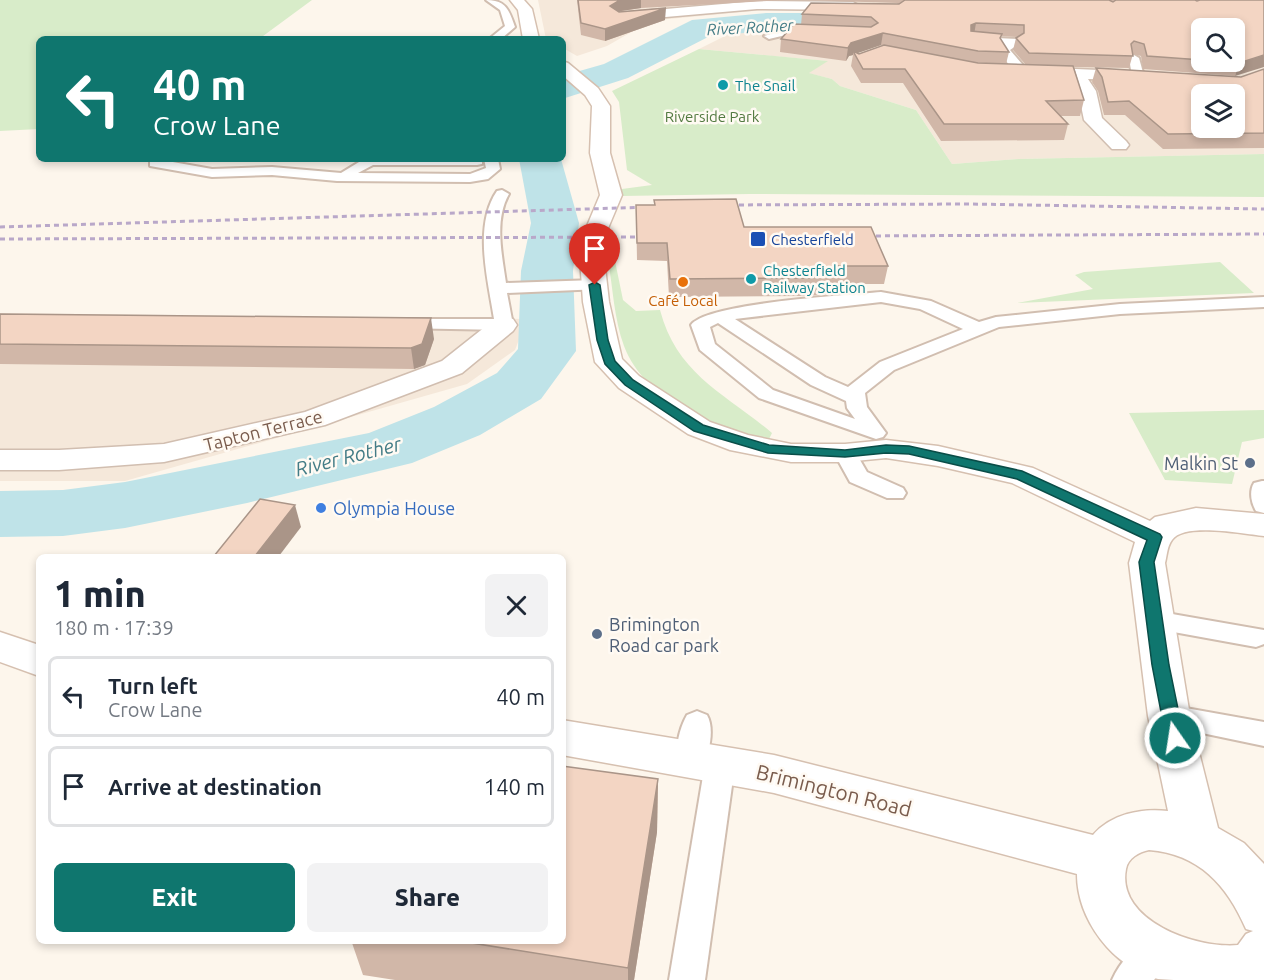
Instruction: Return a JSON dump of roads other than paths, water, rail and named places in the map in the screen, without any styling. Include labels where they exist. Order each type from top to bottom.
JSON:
[{"type":"street","points":[[517,0],[525,9],[530,36]]},
{"type":"street","points":[[618,17],[758,5],[867,7]]},
{"type":"street","points":[[567,69],[592,92],[601,106],[600,153],[611,195],[595,233],[586,285],[609,362],[629,382],[699,428],[741,443],[791,453],[845,453],[881,441],[909,450],[1022,476],[1151,550]]},
{"type":"street","points":[[996,71],[1144,77]]},
{"type":"street","points":[[1076,74],[1087,91],[1093,120],[1119,145]]},
{"type":"street","points":[[1079,127],[1101,127]]},
{"type":"street","name":"Tapton Terrace","points":[[0,460],[59,460],[164,453],[314,419],[452,367],[504,325]]},
{"type":"street","points":[[1198,841],[1169,716],[1155,620],[1151,550],[1167,525],[1197,519],[1264,525]]},
{"type":"street","points":[[0,647],[36,660]]},
{"type":"street","name":"Brimington Road","points":[[566,737],[703,749],[796,779],[1102,859]]},
{"type":"street","points":[[1237,970],[1187,973],[1141,968],[1125,934],[1107,908],[1100,882],[1102,859],[1115,841],[1137,831],[1167,831],[1198,841],[1222,855],[1243,874],[1262,902]]},
{"type":"lane","points":[[491,0],[504,9],[510,27],[498,36]]},
{"type":"lane","points":[[769,36],[790,31],[835,33]]},
{"type":"lane","points":[[974,39],[1017,41],[1004,49],[1014,65],[1023,72]]},
{"type":"lane","points":[[1134,58],[1144,77]]},
{"type":"lane","points":[[344,177],[360,165],[369,162]]},
{"type":"lane","points":[[155,163],[212,173],[272,171],[344,177],[470,178],[490,173],[493,169],[492,162]]},
{"type":"lane","points":[[384,324],[504,325],[503,288],[494,257],[496,201],[502,194]]},
{"type":"lane","points":[[503,288],[586,285]]},
{"type":"lane","points":[[881,441],[766,394],[707,346],[700,325],[719,316],[844,304],[881,297],[925,305],[977,328]]},
{"type":"lane","points":[[881,441],[857,408],[855,391],[887,366],[977,328],[996,322],[1048,315],[1264,302]]},
{"type":"lane","points":[[719,316],[818,381],[855,398]]},
{"type":"lane","points":[[845,453],[858,477],[895,493]]},
{"type":"lane","points":[[1155,620],[1256,637]]},
{"type":"lane","points":[[1169,716],[1264,734]]},
{"type":"lane","points":[[687,980],[703,749]]},
{"type":"waterway","name":"River Rother","points":[[566,87],[616,71],[703,27],[766,22],[898,22]]},
{"type":"waterway","name":"River Rother","points":[[0,514],[63,513],[125,505],[247,481],[388,449],[457,421],[519,386],[547,351],[547,271],[555,223],[541,162]]},
{"type":"railway","points":[[721,205],[969,204],[1264,209]]},
{"type":"railway","points":[[0,227],[652,207]]},
{"type":"railway","points":[[858,236],[1264,234]]},
{"type":"railway","points":[[0,239],[654,237]]},
{"type":"place","name":"The Snail","points":[[723,85]]},
{"type":"place","name":"Chesterfield","points":[[758,239]]},
{"type":"place","name":"Chesterfield Railway Station","points":[[751,279]]},
{"type":"place","name":"Café Local","points":[[683,282]]},
{"type":"place","name":"Malkin St","points":[[1250,463]]},
{"type":"place","name":"Olympia House","points":[[321,508]]},
{"type":"place","name":"Brimington Road car park","points":[[597,634]]},
{"type":"park label","name":"Riverside Park","points":[[712,116]]}]
